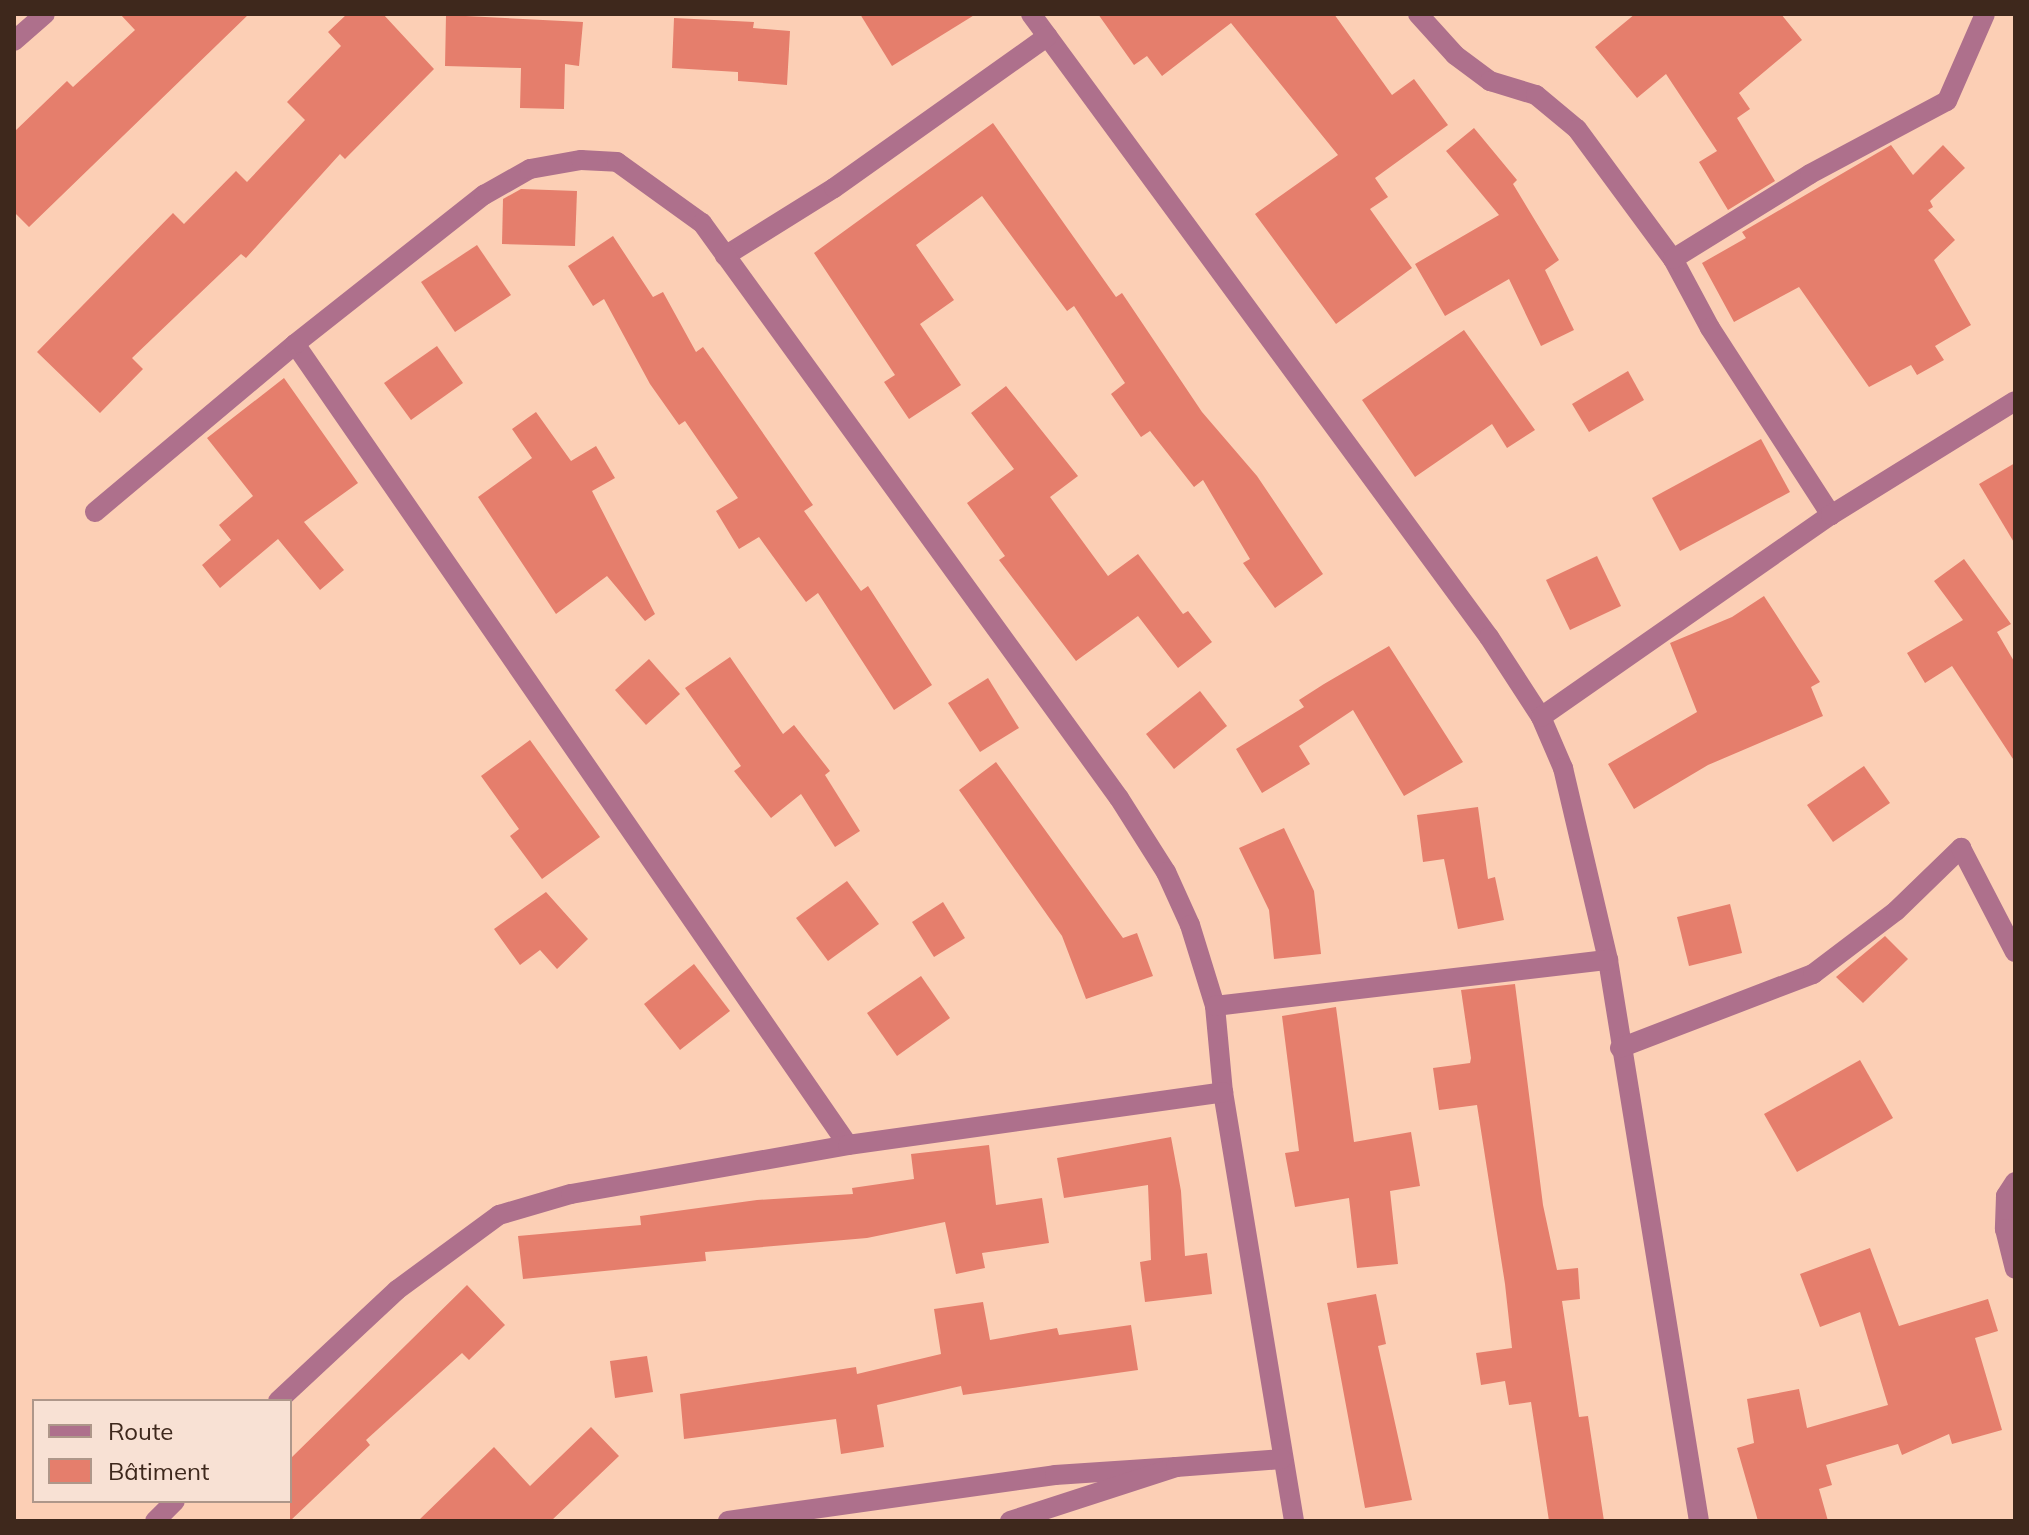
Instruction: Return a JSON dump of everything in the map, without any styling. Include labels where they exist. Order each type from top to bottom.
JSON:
[{"type":"street","points":[[14,41],[45,14]]},
{"type":"street","points":[[1031,14],[1489,637],[1541,717],[1563,768],[1608,960],[1699,1521]]},
{"type":"street","points":[[1418,14],[1455,55],[1490,81],[1536,95],[1577,129],[1673,259],[1710,328],[1831,515]]},
{"type":"street","points":[[1673,259],[1810,174],[1947,101],[1985,14]]},
{"type":"street","points":[[725,256],[834,188],[1048,36]]},
{"type":"street","points":[[95,512],[295,344],[484,195],[530,169],[581,160],[617,162],[702,223],[1119,798],[1166,872],[1190,925],[1215,1006],[1223,1092],[1294,1521]]},
{"type":"street","points":[[295,344],[848,1145]]},
{"type":"street","points":[[1541,717],[1831,515],[2015,401]]},
{"type":"street","points":[[1620,1048],[1813,974],[1896,911],[1961,848],[2015,952]]},
{"type":"street","points":[[1215,1006],[1608,960]]},
{"type":"street","points":[[280,1399],[397,1290],[499,1215],[571,1194],[848,1145],[1223,1092]]},
{"type":"street","points":[[2015,1182],[2006,1196],[2005,1229],[2015,1269]]},
{"type":"street","points":[[728,1521],[1055,1475],[1282,1459]]},
{"type":"street","points":[[1010,1521],[1176,1467]]},
{"type":"street","points":[[155,1521],[173,1503]]},
{"type":"building","points":[[120,14],[249,14],[29,227],[14,212],[14,132],[67,81],[73,87],[135,30]]},
{"type":"building","points":[[347,14],[383,14],[434,69],[345,159],[340,154],[246,258],[241,254],[132,358],[143,369],[100,413],[37,352],[173,213],[184,224],[236,171],[247,182],[305,120],[287,102],[341,46],[328,32]]},
{"type":"building","points":[[860,14],[976,14],[892,66]]},
{"type":"building","points":[[1098,14],[1334,14],[1392,95],[1414,79],[1448,125],[1375,178],[1388,197],[1370,209],[1412,268],[1336,324],[1255,214],[1338,155],[1231,23],[1162,76],[1147,56],[1134,65]]},
{"type":"building","points":[[1635,14],[1781,14],[1802,40],[1739,93],[1750,109],[1737,118],[1775,181],[1728,210],[1699,162],[1717,151],[1666,74],[1637,98],[1595,47]]},
{"type":"building","points":[[446,15],[583,22],[579,66],[565,64],[564,109],[520,108],[521,68],[445,66]]},
{"type":"building","points":[[674,18],[754,22],[753,28],[790,31],[787,85],[738,81],[738,72],[672,68]]},
{"type":"building","points":[[993,123],[1116,297],[1122,293],[1202,412],[1257,476],[1323,574],[1275,608],[1243,563],[1250,559],[1203,480],[1194,487],[1150,431],[1141,437],[1111,394],[1125,383],[1074,306],[1067,311],[982,196],[916,245],[954,300],[920,324],[961,385],[909,419],[884,382],[895,375],[814,253]]},
{"type":"building","points":[[1474,128],[1517,180],[1513,184],[1559,260],[1545,270],[1574,330],[1541,346],[1509,279],[1445,316],[1415,264],[1499,215],[1446,151]]},
{"type":"building","points":[[1891,145],[1913,175],[1943,145],[1965,168],[1930,201],[1933,207],[1928,210],[1955,240],[1934,260],[1971,325],[1935,346],[1944,360],[1917,375],[1911,365],[1869,387],[1799,287],[1734,322],[1702,263],[1746,238],[1742,232]]},
{"type":"building","points":[[521,189],[577,191],[575,246],[502,244],[503,199]]},
{"type":"building","points":[[613,236],[653,297],[663,292],[696,352],[703,347],[813,505],[804,511],[861,591],[868,586],[932,685],[894,710],[818,593],[806,602],[759,537],[739,549],[716,511],[738,498],[685,421],[679,425],[650,384],[604,299],[593,306],[568,266]]},
{"type":"building","points":[[477,245],[511,295],[455,332],[421,282]]},
{"type":"building","points":[[1464,330],[1535,430],[1507,448],[1492,424],[1415,477],[1362,400]]},
{"type":"building","points":[[437,346],[463,383],[411,420],[384,383]]},
{"type":"building","points":[[1628,371],[1644,400],[1589,432],[1572,404]]},
{"type":"building","points":[[284,378],[358,483],[304,522],[344,570],[320,590],[278,539],[220,588],[202,565],[231,540],[219,525],[253,496],[207,438]]},
{"type":"building","points":[[1006,386],[1078,476],[1050,497],[1108,576],[1138,554],[1183,614],[1188,611],[1212,642],[1178,668],[1138,616],[1076,661],[999,560],[1005,556],[967,503],[1014,469],[971,413]]},
{"type":"building","points":[[536,412],[571,461],[596,446],[615,478],[592,491],[655,614],[645,621],[607,576],[556,614],[478,497],[532,458],[512,429]]},
{"type":"building","points":[[1761,439],[1790,492],[1680,551],[1652,498]]},
{"type":"building","points":[[2015,463],[2015,544],[1979,484]]},
{"type":"building","points":[[1597,556],[1621,606],[1570,630],[1546,580]]},
{"type":"building","points":[[1964,559],[2011,624],[1997,632],[2015,663],[2015,762],[1952,666],[1925,683],[1907,653],[1963,620],[1934,581]]},
{"type":"building","points":[[1764,596],[1820,682],[1811,687],[1823,716],[1708,765],[1634,809],[1608,764],[1697,712],[1670,643],[1732,617]]},
{"type":"building","points":[[1389,646],[1463,762],[1404,796],[1353,710],[1299,746],[1310,764],[1262,793],[1236,749],[1304,707],[1299,700]]},
{"type":"building","points":[[730,657],[783,734],[794,725],[830,771],[825,775],[860,831],[835,847],[801,794],[771,818],[734,771],[741,766],[685,688]]},
{"type":"building","points":[[649,659],[680,694],[646,725],[615,690]]},
{"type":"building","points":[[988,678],[1019,728],[980,752],[948,703]]},
{"type":"building","points":[[1200,691],[1227,726],[1174,769],[1146,734]]},
{"type":"building","points":[[530,740],[600,837],[542,879],[510,836],[519,829],[481,776]]},
{"type":"building","points":[[996,762],[1123,938],[1137,933],[1153,976],[1086,999],[1062,936],[959,790]]},
{"type":"building","points":[[1864,766],[1890,803],[1833,842],[1807,805]]},
{"type":"building","points":[[1478,807],[1488,879],[1495,877],[1504,920],[1458,929],[1444,859],[1423,862],[1417,815]]},
{"type":"building","points":[[1284,828],[1314,891],[1321,954],[1274,959],[1269,910],[1239,848]]},
{"type":"building","points":[[847,881],[879,924],[828,961],[796,918]]},
{"type":"building","points":[[546,892],[588,939],[557,969],[540,950],[520,965],[494,929]]},
{"type":"building","points":[[943,902],[965,938],[934,957],[912,922]]},
{"type":"building","points":[[1730,904],[1742,953],[1689,966],[1677,917]]},
{"type":"building","points":[[1885,936],[1908,959],[1863,1003],[1836,977]]},
{"type":"building","points":[[694,964],[730,1011],[680,1050],[644,1004]]},
{"type":"building","points":[[921,976],[950,1018],[897,1056],[867,1013]]},
{"type":"building","points":[[1515,984],[1543,1205],[1557,1270],[1578,1268],[1580,1299],[1562,1301],[1579,1417],[1588,1416],[1604,1521],[1549,1521],[1531,1402],[1509,1405],[1505,1381],[1481,1385],[1476,1353],[1512,1348],[1505,1284],[1477,1105],[1439,1110],[1433,1068],[1470,1063],[1461,990]]},
{"type":"building","points":[[1336,1007],[1354,1142],[1411,1132],[1420,1186],[1390,1191],[1398,1264],[1357,1268],[1349,1198],[1295,1207],[1285,1153],[1299,1151],[1282,1016]]},
{"type":"building","points":[[1860,1060],[1893,1118],[1797,1172],[1764,1114]]},
{"type":"building","points":[[1171,1137],[1181,1191],[1185,1256],[1207,1253],[1212,1294],[1145,1302],[1140,1262],[1151,1260],[1148,1185],[1064,1198],[1057,1158]]},
{"type":"building","points":[[989,1145],[996,1205],[1042,1198],[1049,1243],[982,1253],[985,1268],[956,1274],[945,1222],[867,1238],[705,1252],[706,1261],[523,1279],[518,1236],[641,1225],[640,1216],[757,1200],[853,1194],[852,1188],[914,1179],[911,1154]]},
{"type":"building","points":[[1870,1248],[1899,1326],[1988,1299],[1998,1331],[1975,1338],[2002,1430],[1952,1444],[1949,1434],[1902,1455],[1898,1444],[1826,1465],[1832,1485],[1819,1489],[1828,1521],[1758,1521],[1737,1448],[1754,1443],[1747,1399],[1799,1389],[1807,1428],[1888,1405],[1860,1312],[1820,1327],[1800,1274]]},
{"type":"building","points":[[467,1285],[505,1325],[469,1360],[462,1353],[366,1440],[370,1445],[290,1521],[292,1457]]},
{"type":"building","points":[[1376,1294],[1386,1344],[1378,1346],[1412,1500],[1365,1508],[1327,1303]]},
{"type":"building","points":[[983,1302],[990,1340],[1057,1328],[1059,1335],[1131,1325],[1138,1370],[963,1395],[961,1386],[877,1405],[884,1447],[841,1454],[836,1419],[684,1439],[680,1394],[856,1367],[857,1374],[941,1354],[934,1309]]},
{"type":"building","points":[[647,1356],[653,1392],[615,1398],[610,1361]]},
{"type":"building","points":[[591,1427],[619,1456],[551,1521],[418,1521],[494,1447],[530,1486]]}]
